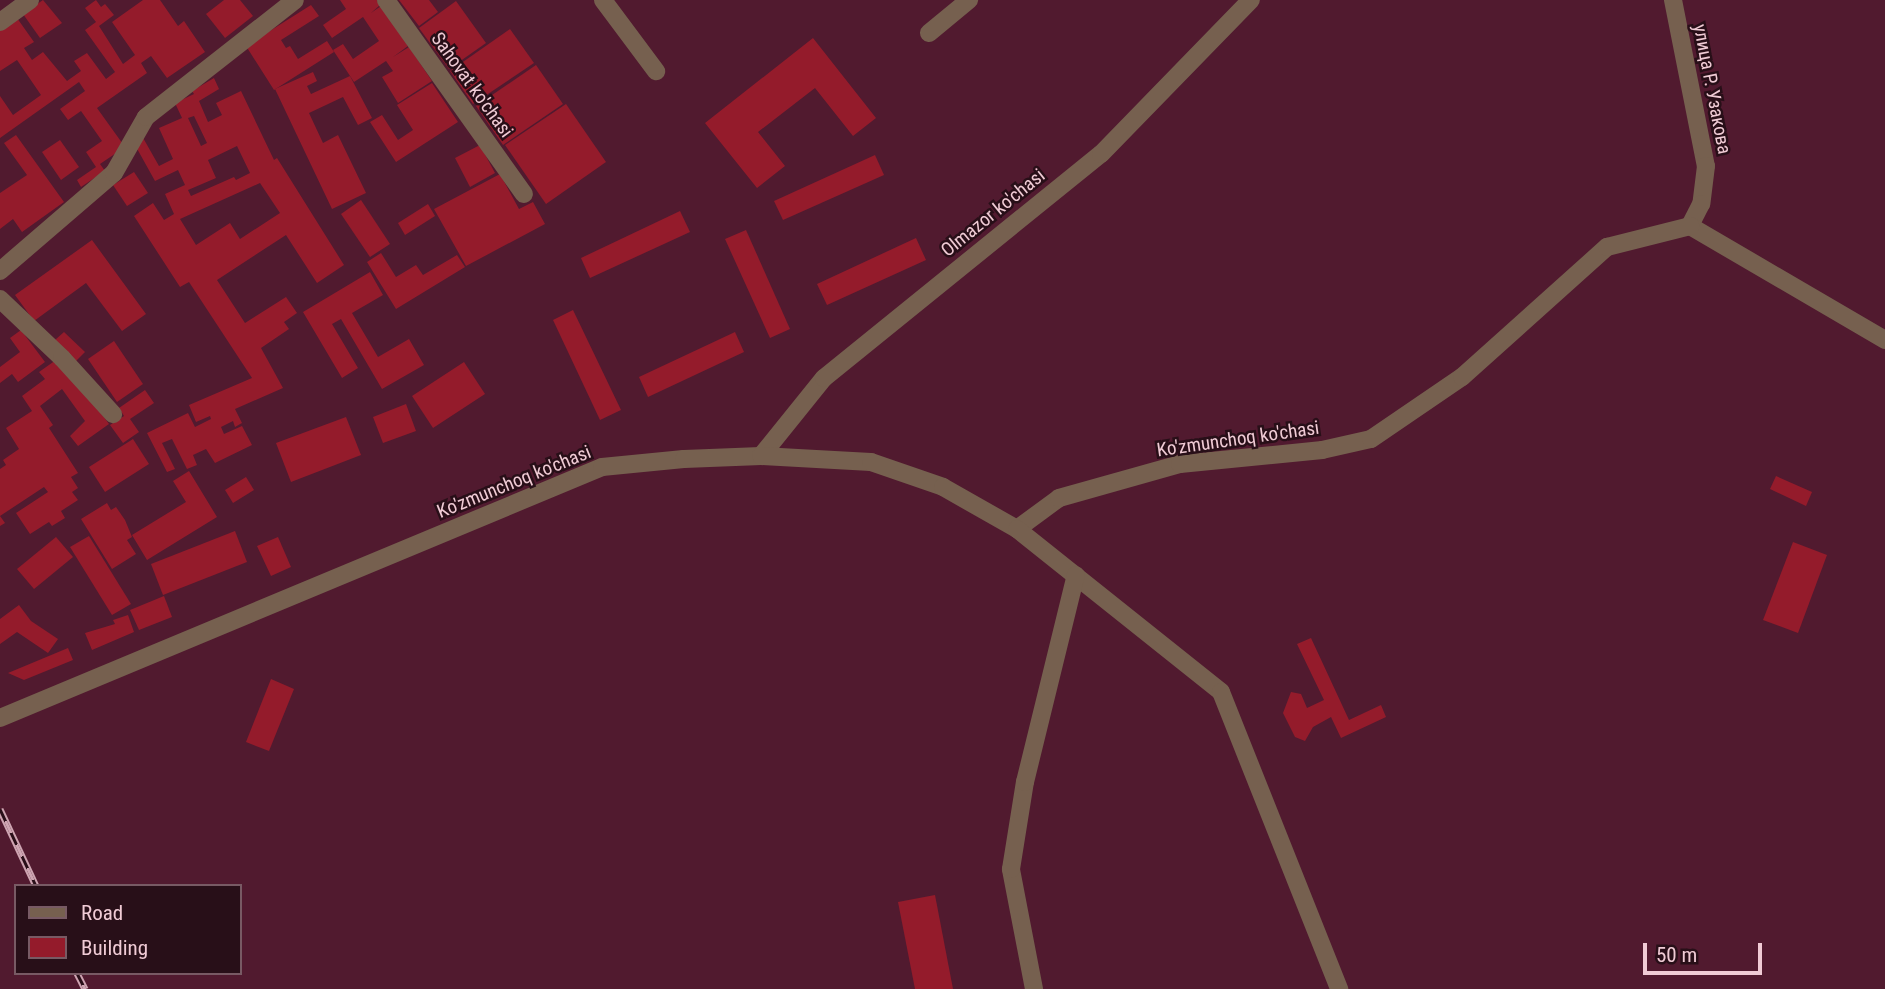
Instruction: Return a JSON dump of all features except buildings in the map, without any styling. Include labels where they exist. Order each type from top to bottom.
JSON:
[{"type":"street","points":[[0,22],[30,0]]},
{"type":"street","points":[[0,271],[114,173],[146,117],[295,0]]},
{"type":"street","name":"Sahovat ko'chasi","points":[[386,0],[524,194]]},
{"type":"street","points":[[603,0],[656,71]]},
{"type":"street","points":[[929,33],[970,0]]},
{"type":"street","name":"Olmazor ko'chasi","points":[[761,456],[824,378],[1101,154],[1251,0]]},
{"type":"street","name":"улица Р. Узакова","points":[[1673,0],[1706,166],[1701,204],[1690,226]]},
{"type":"street","points":[[1690,226],[1885,340]]},
{"type":"street","name":"Ko'zmunchoq ko'chasi","points":[[0,718],[602,467],[684,459],[761,456],[871,462],[943,487],[1017,529],[1059,498],[1180,464],[1322,450],[1371,439],[1462,377],[1607,247],[1690,226]]},
{"type":"street","points":[[0,299],[62,358],[113,414]]},
{"type":"street","points":[[1017,529],[1221,692],[1339,989]]},
{"type":"street","points":[[1034,989],[1011,869],[1026,782],[1076,576]]},
{"type":"railway","points":[[0,809],[35,884]]},
{"type":"railway","points":[[78,975],[85,989]]}]
